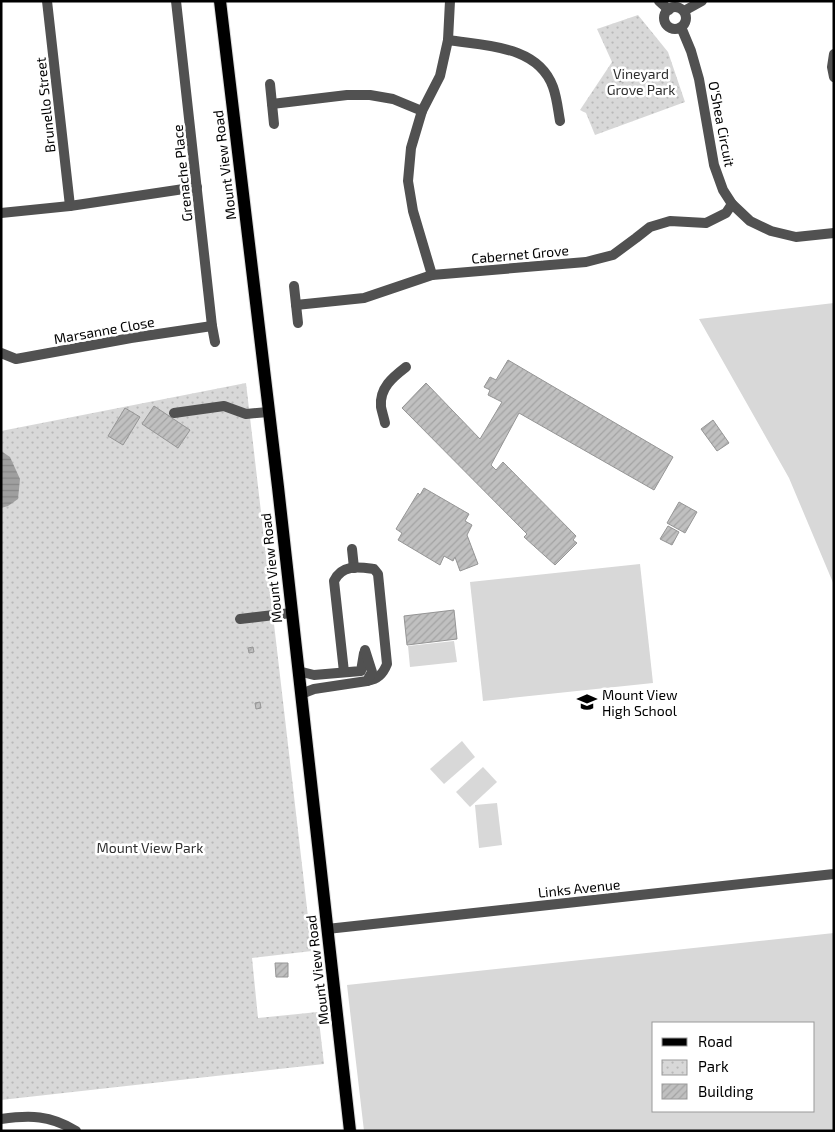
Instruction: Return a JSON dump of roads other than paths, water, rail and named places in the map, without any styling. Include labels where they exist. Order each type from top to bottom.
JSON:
[{"type":"main road","name":"Mount View Road","points":[[220,1],[350,1131]]},
{"type":"street","name":"Brunello Street","points":[[47,1],[70,206]]},
{"type":"street","name":"Grenache Place","points":[[176,1],[215,342]]},
{"type":"street","points":[[432,276],[414,211],[408,181],[410,148],[422,110],[440,76],[448,40],[450,1]]},
{"type":"street","points":[[659,1],[669,10]]},
{"type":"street","points":[[684,12],[702,1]]},
{"type":"street","points":[[677,8],[684,12],[686,20],[681,27],[672,28],[666,23],[666,14],[669,10],[677,8]]},
{"type":"street","name":"O'Shea Circuit","points":[[681,27],[699,79],[714,165],[723,190],[732,204],[750,221],[771,231],[796,237],[834,233]]},
{"type":"street","points":[[448,40],[510,50],[528,57],[543,70],[553,87],[560,121]]},
{"type":"street","points":[[834,54],[832,67],[834,77]]},
{"type":"street","points":[[270,84],[274,124]]},
{"type":"street","points":[[272,104],[347,95],[370,95],[394,99],[422,110]]},
{"type":"street","points":[[1,213],[70,206],[197,187]]},
{"type":"street","name":"Cabernet Grove","points":[[296,305],[364,298],[432,276],[586,262],[613,255],[650,226],[670,222],[706,223],[726,213],[732,204]]},
{"type":"street","points":[[294,286],[298,323]]},
{"type":"street","name":"Marsanne Close","points":[[1,353],[16,359],[212,326]]},
{"type":"street","points":[[385,423],[381,407],[381,396],[393,377],[406,367]]},
{"type":"street","points":[[174,413],[224,406],[246,414],[268,412]]},
{"type":"street","points":[[352,549],[354,568]]},
{"type":"street","points":[[301,694],[314,689],[374,680],[383,674],[387,664],[378,574],[374,569],[361,567],[344,569],[337,574],[334,581],[344,672]]},
{"type":"street","points":[[240,618],[291,612]]},
{"type":"street","points":[[298,671],[314,675],[361,671],[365,650],[372,672],[367,681]]},
{"type":"street","name":"Links Avenue","points":[[327,929],[834,874]]},
{"type":"street","points":[[1,1119],[21,1116],[49,1118],[65,1124],[76,1131]]},
{"type":"place","name":"Mount View High School","points":[[587,702]]},
{"type":"park label","name":"Vineyard Grove Park","points":[[641,82]]},
{"type":"park label","name":"Mount View Park","points":[[150,847]]}]
